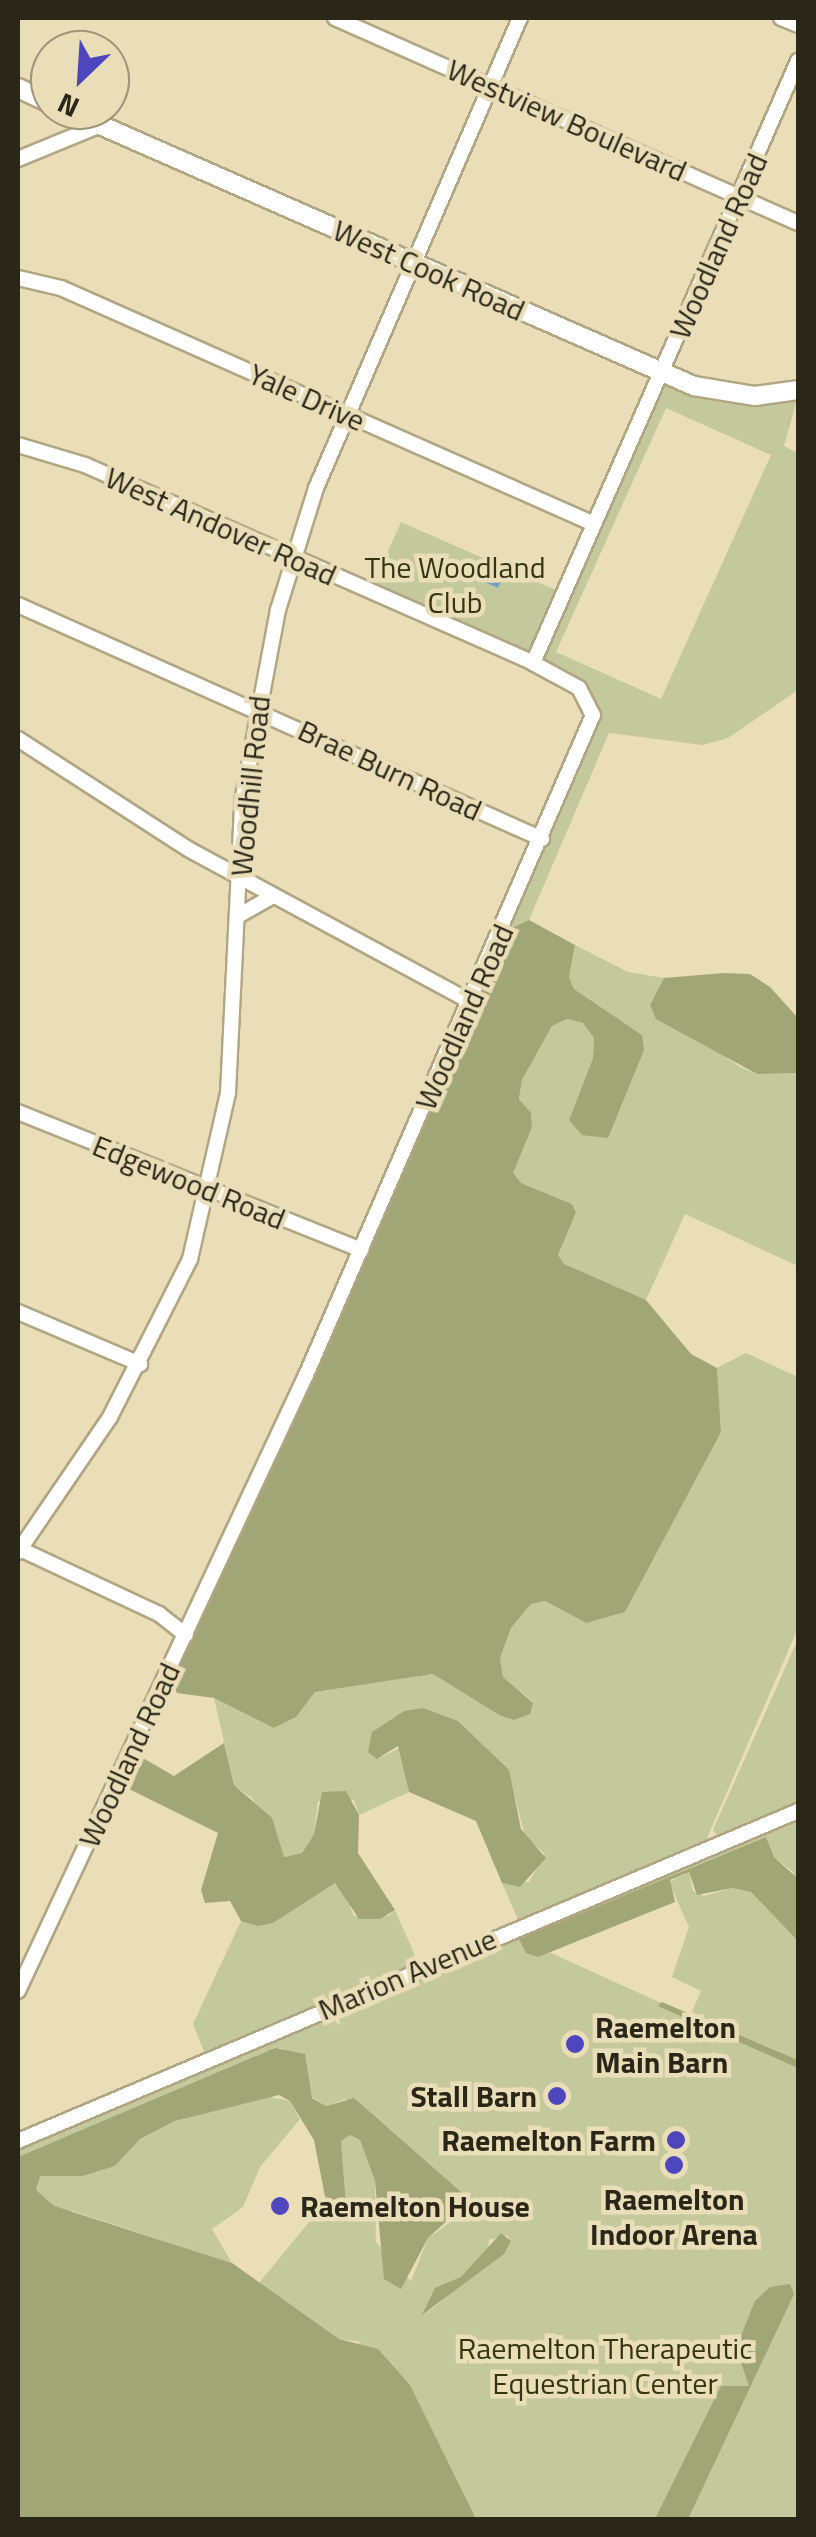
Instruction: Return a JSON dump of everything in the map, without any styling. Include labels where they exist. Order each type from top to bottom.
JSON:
[{"type":"main road","name":"West Cook Road","points":[[114,130],[662,373],[740,396],[798,390]]},
{"type":"street","name":"Westview Boulevard","points":[[335,18],[798,222]]},
{"type":"street","name":"Woodhill Road","points":[[18,1550],[140,1364],[185,1273],[208,1190],[230,1072],[239,878],[255,708],[292,558],[346,414],[520,18]]},
{"type":"street","points":[[781,18],[798,25]]},
{"type":"street","name":"Woodland Road","points":[[18,1991],[361,1250],[594,715],[579,688],[533,663],[798,62]]},
{"type":"street","points":[[18,160],[87,130]]},
{"type":"street","name":"Yale Drive","points":[[18,278],[61,288],[594,524]]},
{"type":"street","name":"West Andover Road","points":[[18,445],[85,466],[533,663]]},
{"type":"street","name":"Brae Burn Road","points":[[18,605],[542,839]]},
{"type":"street","points":[[18,739],[239,878],[471,1002]]},
{"type":"street","points":[[238,916],[274,896]]},
{"type":"street","name":"Edgewood Road","points":[[18,1112],[361,1250]]},
{"type":"street","points":[[18,1312],[140,1364]]},
{"type":"street","points":[[18,1550],[160,1614],[186,1635]]},
{"type":"street","name":"Marion Avenue","points":[[18,2141],[798,1811]]},
{"type":"green space","points":[[666,380],[798,396],[784,446],[798,453],[798,690],[728,738],[703,745],[609,733],[529,920],[509,929],[598,720],[588,690],[539,662]],"holes":[[[666,408],[771,455],[661,699],[556,652]]]},
{"type":"green space","name":"The Woodland Club","points":[[401,522],[558,591],[529,656],[372,587]]},
{"type":"green space","points":[[529,920],[575,945],[569,977],[574,989],[642,1035],[644,1050],[608,1138],[582,1135],[569,1120],[593,1058],[594,1038],[583,1023],[567,1019],[552,1026],[522,1080],[519,1099],[531,1113],[532,1127],[513,1173],[521,1183],[572,1204],[576,1213],[558,1255],[564,1264],[646,1300],[691,1354],[717,1368],[721,1432],[625,1612],[586,1623],[545,1601],[531,1604],[511,1628],[500,1658],[503,1677],[533,1703],[530,1714],[514,1720],[499,1715],[433,1674],[315,1692],[296,1717],[274,1728],[214,1698],[177,1693],[171,1681],[509,929]]},
{"type":"green space","points":[[575,945],[628,972],[664,978],[650,1005],[740,1067],[757,1074],[798,1073],[798,1266],[685,1214],[646,1300],[564,1265],[558,1255],[576,1214],[572,1204],[521,1183],[512,1172],[532,1126],[531,1113],[519,1099],[522,1080],[552,1026],[567,1019],[583,1023],[594,1037],[593,1058],[569,1120],[642,1035],[574,989],[569,977]]},
{"type":"green space","points":[[750,974],[770,987],[798,1018],[798,1073],[757,1074],[656,1019],[650,1005],[664,978]]},
{"type":"green space","points":[[746,1353],[798,1377],[798,1628],[704,1845],[519,1922],[502,1883],[529,1882],[545,1854],[525,1836],[515,1798],[458,1721],[404,1711],[372,1732],[377,1759],[400,1748],[409,1792],[359,1815],[354,1800],[318,1801],[314,1834],[302,1853],[284,1857],[253,1799],[234,1785],[214,1698],[275,1728],[295,1717],[315,1692],[433,1674],[499,1715],[533,1702],[503,1677],[500,1658],[511,1628],[531,1604],[545,1601],[586,1623],[721,1432],[717,1368]]},
{"type":"green space","points":[[798,1639],[798,1806],[721,1839],[713,1830]]},
{"type":"green space","points":[[423,1708],[458,1721],[509,1770],[521,1829],[546,1858],[520,1887],[502,1883],[476,1821],[409,1792],[398,1746],[377,1759],[368,1752],[372,1732],[404,1711]]},
{"type":"green space","points":[[224,1743],[234,1785],[272,1818],[284,1857],[302,1853],[314,1834],[322,1792],[346,1791],[359,1815],[358,1853],[395,1910],[380,1919],[359,1919],[335,1883],[273,1923],[258,1926],[241,1921],[230,1901],[205,1903],[201,1890],[218,1833],[121,1785],[136,1754],[174,1776]]},
{"type":"green space","name":"Raemelton Therapeutic Equestrian Center","points":[[798,1816],[798,1900],[793,1872],[774,1857],[766,1837],[520,1939],[798,2065],[798,2519],[18,2519],[18,2172],[33,2184],[40,2176],[83,2176],[115,2166],[140,2139],[175,2121],[265,2096],[290,2101],[300,2119],[260,2167],[243,2207],[212,2229],[232,2263],[69,2210],[321,2369],[361,2342],[339,2339],[259,2283],[323,2205],[328,2212],[346,2204],[341,2141],[350,2135],[360,2140],[375,2180],[376,2242],[411,2281],[428,2238],[467,2210],[345,2099],[326,2106],[312,2097],[306,2071],[281,2048],[18,2157],[18,2147]],"holes":[[[507,2235],[511,2242],[424,2316],[488,2252],[489,2240]]]},
{"type":"green space","points":[[766,1837],[774,1857],[796,1877],[798,1941],[751,1892],[732,1888],[697,1895],[689,1872],[670,1880],[675,1902],[538,1957],[526,1953],[519,1939]]},
{"type":"green space","points":[[689,1872],[693,1891],[704,1896],[732,1888],[751,1892],[798,1941],[798,2060],[691,2014],[701,1991],[672,1977],[689,1927],[669,1882]]},
{"type":"green space","points":[[330,1883],[340,1885],[354,1916],[388,1916],[395,1910],[419,1965],[205,2054],[193,2024],[241,1921],[273,1923]]},
{"type":"green space","points":[[662,2002],[798,2060],[798,2068],[658,2006]]},
{"type":"green space","points":[[275,2048],[305,2054],[312,2098],[326,2106],[354,2098],[470,2200],[428,2238],[401,2289],[384,2279],[375,2181],[360,2140],[350,2135],[341,2141],[346,2204],[340,2212],[328,2212],[314,2140],[290,2101],[279,2095],[175,2121],[140,2139],[115,2166],[83,2176],[40,2176],[36,2190],[54,2206],[232,2263],[339,2339],[378,2349],[410,2385],[476,2519],[18,2519],[18,2157]]},
{"type":"green space","points":[[501,2233],[511,2241],[504,2254],[422,2315],[435,2288],[461,2277]]},
{"type":"green space","points":[[790,2284],[794,2294],[688,2519],[655,2519],[721,2386],[749,2386],[736,2348],[755,2301],[770,2287]]},
{"type":"water","points":[[475,561],[504,574],[498,588],[469,575]]},
{"type":"place","name":"Raemelton Main Barn","points":[[575,2044]]},
{"type":"place","name":"Stall Barn","points":[[557,2096]]},
{"type":"place","name":"Raemelton Farm","points":[[676,2140]]},
{"type":"place","name":"Raemelton Indoor Arena","points":[[674,2165]]},
{"type":"place","name":"Raemelton House","points":[[280,2206]]}]
